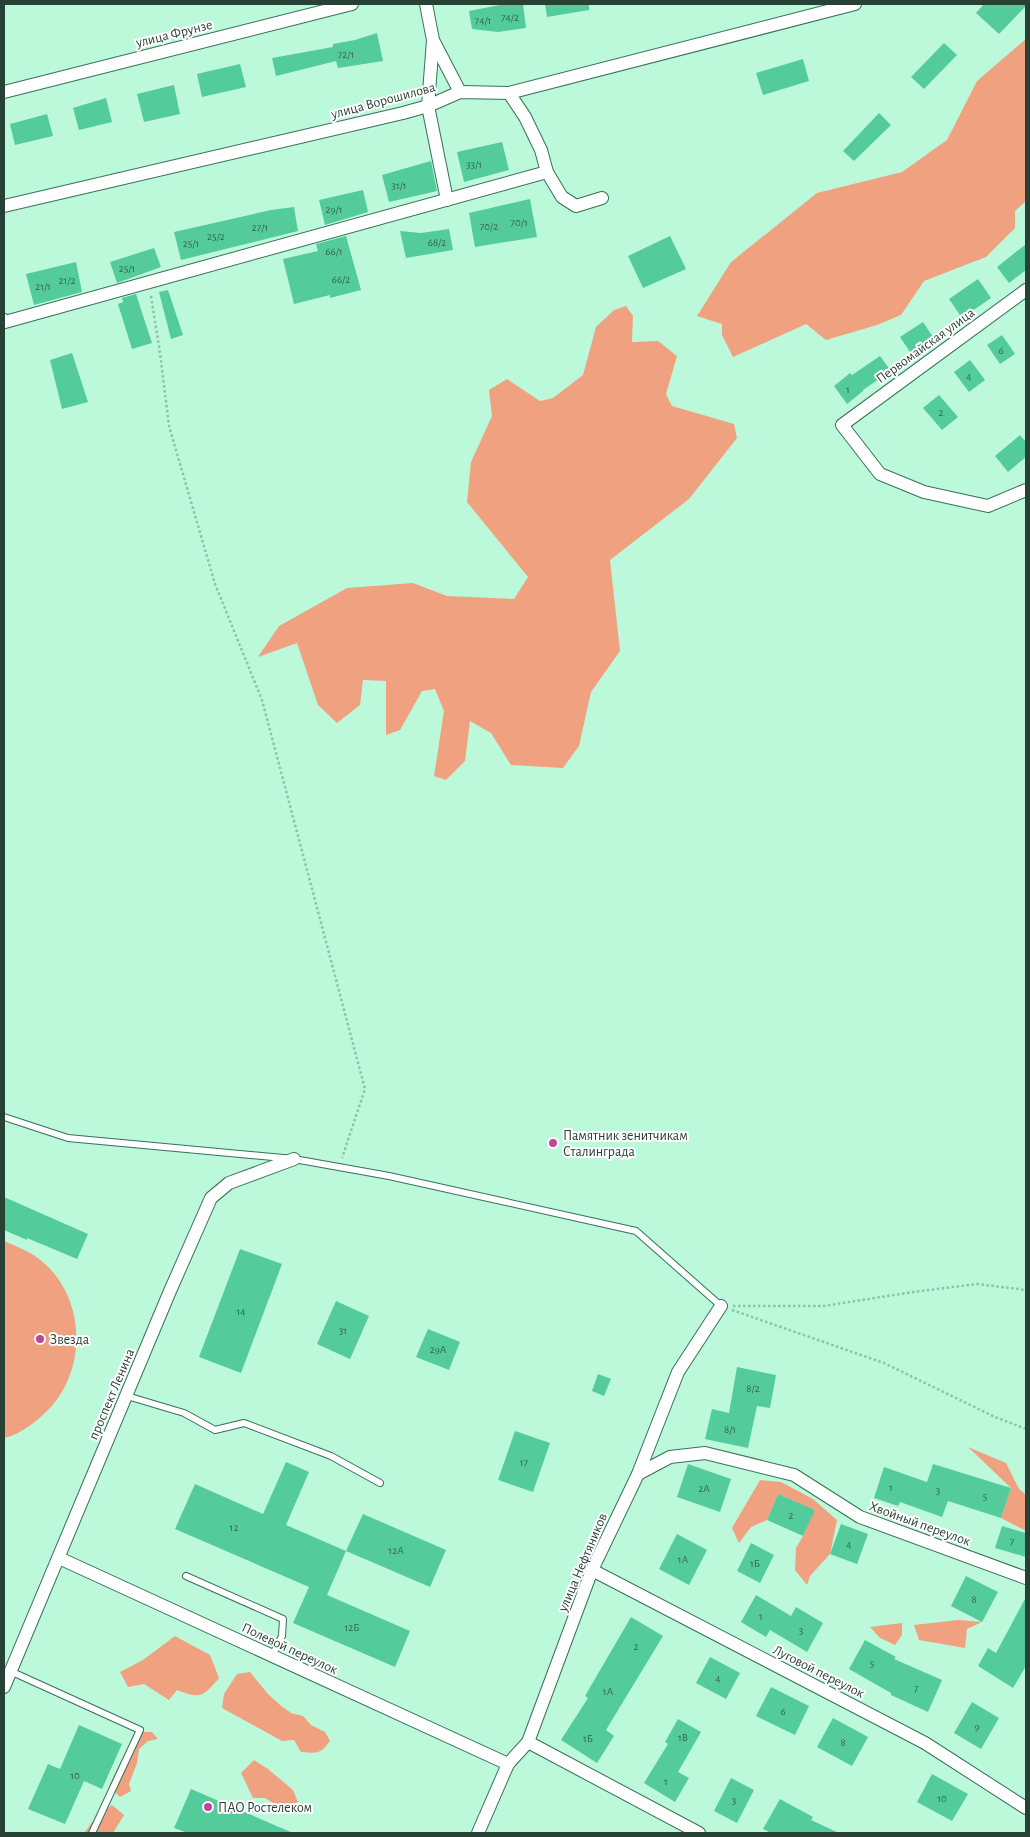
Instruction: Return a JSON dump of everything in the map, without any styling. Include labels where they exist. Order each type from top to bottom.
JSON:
[{"type":"street","name":"улица Фрунзе","points":[[4,92],[339,5],[352,4]]},
{"type":"street","points":[[426,4],[432,40],[428,106],[447,200]]},
{"type":"street","name":"улица Ворошилова","points":[[4,206],[428,106],[460,92],[509,93],[855,4]]},
{"type":"street","points":[[432,40],[460,92]]},
{"type":"street","points":[[509,93],[525,117],[541,150],[547,172],[562,197],[576,206],[602,198]]},
{"type":"street","points":[[4,320],[5,322],[547,172]]},
{"type":"street","name":"Первомайская улица","points":[[1026,290],[842,425],[880,474],[924,492],[988,506],[1026,490]]},
{"type":"street","name":"проспект Ленина","points":[[4,1687],[126,1396],[212,1198],[229,1183],[294,1159]]},
{"type":"street","name":"улица Нефтяников","points":[[478,1833],[508,1764],[528,1742],[592,1570],[638,1474],[678,1372],[721,1306]]},
{"type":"street","name":"Хвойный переулок","points":[[638,1474],[670,1457],[705,1453],[794,1475],[860,1517],[1026,1578]]},
{"type":"street","name":"Полевой переулок","points":[[59,1558],[508,1764]]},
{"type":"street","name":"Луговой переулок","points":[[592,1570],[925,1743],[1026,1808]]},
{"type":"street","points":[[528,1742],[699,1833]]},
{"type":"lane","points":[[4,1117],[68,1138],[294,1159],[389,1176],[636,1232],[721,1306]]},
{"type":"lane","points":[[126,1396],[184,1414],[215,1430],[244,1423],[331,1456],[380,1483]]},
{"type":"lane","points":[[186,1576],[283,1619],[282,1636],[272,1656]]},
{"type":"lane","points":[[10,1671],[140,1730],[92,1833]]},
{"type":"path","points":[[149,282],[169,426],[215,584],[262,700],[365,1089],[339,1167]]},
{"type":"path","points":[[721,1306],[824,1306],[977,1284],[1026,1290]]},
{"type":"path","points":[[721,1306],[884,1363],[995,1417],[1026,1429]]},
{"type":"shaded area","points":[[1026,39],[1026,201],[1015,211],[1015,228],[986,257],[924,281],[901,315],[877,325],[826,340],[806,324],[733,357],[722,335],[722,324],[697,316],[731,262],[817,193],[902,172],[947,140],[977,81]]},
{"type":"shaded area","points":[[626,306],[633,316],[632,342],[658,341],[677,356],[666,394],[672,406],[734,424],[737,438],[689,499],[610,560],[620,651],[591,692],[579,746],[563,768],[511,765],[491,733],[470,721],[465,761],[446,780],[434,776],[444,711],[435,689],[422,691],[400,730],[386,735],[386,681],[363,680],[360,705],[337,723],[318,705],[297,643],[258,657],[279,626],[347,588],[413,583],[447,596],[514,599],[528,577],[467,502],[471,462],[492,416],[489,390],[507,379],[540,401],[553,398],[583,375],[596,327],[614,310]]},
{"type":"shaded area","name":"Звезда","points":[[4,1241],[35,1256],[58,1278],[68,1296],[74,1315],[76,1335],[75,1356],[70,1375],[61,1394],[48,1410],[33,1423],[22,1431],[4,1438]]},
{"type":"shaded area","points":[[968,1447],[1006,1463],[1019,1489],[1026,1495],[1026,1531],[1001,1518],[1011,1488]]},
{"type":"shaded area","points":[[760,1480],[781,1482],[813,1499],[837,1520],[830,1554],[810,1576],[807,1585],[795,1570],[796,1548],[814,1510],[778,1494],[767,1520],[751,1527],[739,1543],[732,1528]]},
{"type":"shaded area","points":[[958,1620],[982,1622],[967,1629],[965,1648],[919,1640],[914,1625]]},
{"type":"shaded area","points":[[902,1623],[902,1635],[895,1645],[880,1638],[870,1627]]},
{"type":"shaded area","points":[[175,1636],[210,1655],[219,1678],[214,1684],[205,1693],[196,1695],[177,1690],[169,1700],[144,1684],[128,1687],[120,1672],[143,1660]]},
{"type":"shaded area","points":[[250,1672],[280,1705],[291,1713],[303,1716],[311,1725],[325,1732],[330,1741],[324,1749],[315,1753],[301,1752],[294,1740],[282,1741],[222,1708],[224,1694],[237,1674]]},
{"type":"shaded area","points":[[135,1732],[152,1732],[158,1739],[148,1741],[139,1749],[137,1763],[129,1784],[131,1791],[120,1797],[109,1786]]},
{"type":"shaded area","points":[[254,1760],[293,1790],[298,1802],[285,1810],[265,1798],[253,1798],[241,1773]]},
{"type":"shaded area","points":[[112,1805],[124,1815],[113,1833],[84,1833],[97,1816]]},
{"type":"building","points":[[505,4],[523,4],[526,28],[498,32],[472,29],[469,11]]},
{"type":"building","points":[[545,4],[589,4],[589,10],[547,17]]},
{"type":"building","points":[[984,4],[1026,4],[1026,6],[999,34],[976,13]]},
{"type":"building","points":[[377,33],[383,61],[338,68],[336,61],[276,76],[272,58],[333,47],[333,44]]},
{"type":"building","points":[[944,43],[957,55],[924,89],[911,77]]},
{"type":"building","points":[[803,59],[809,81],[763,95],[756,73]]},
{"type":"building","points":[[240,64],[246,87],[202,97],[197,74]]},
{"type":"building","points":[[174,85],[180,114],[144,122],[137,94]]},
{"type":"building","points":[[106,98],[112,122],[79,130],[73,108]]},
{"type":"building","points":[[879,113],[891,125],[854,161],[843,151]]},
{"type":"building","points":[[47,114],[53,136],[15,145],[10,124]]},
{"type":"building","points":[[502,142],[509,170],[464,182],[457,152]]},
{"type":"building","points":[[431,161],[437,191],[389,202],[382,175]]},
{"type":"building","points":[[363,190],[368,212],[325,225],[319,200]]},
{"type":"building","points":[[530,199],[537,237],[475,247],[469,213]]},
{"type":"building","points":[[294,207],[298,231],[181,260],[174,232],[271,210]]},
{"type":"building","points":[[449,229],[453,250],[406,258],[400,231],[421,233]]},
{"type":"building","points":[[346,236],[361,290],[294,304],[283,259],[318,251],[316,244]]},
{"type":"building","points":[[670,236],[686,269],[643,288],[628,256]]},
{"type":"building","points":[[1026,244],[1026,270],[1009,283],[997,267]]},
{"type":"building","points":[[154,248],[161,267],[117,283],[110,262]]},
{"type":"building","points":[[76,262],[82,292],[34,305],[26,274]]},
{"type":"building","points":[[978,279],[991,298],[962,318],[949,299]]},
{"type":"building","points":[[168,290],[183,335],[171,339],[159,292]]},
{"type":"building","points":[[136,294],[152,343],[132,349],[118,304],[123,302],[122,298]]},
{"type":"building","points":[[923,322],[935,340],[912,355],[900,337]]},
{"type":"building","points":[[1002,335],[1015,354],[1000,364],[987,345]]},
{"type":"building","points":[[72,353],[88,402],[62,409],[50,360]]},
{"type":"building","points":[[880,356],[891,371],[863,390],[847,404],[834,386],[850,373],[852,375]]},
{"type":"building","points":[[970,360],[985,380],[969,392],[954,372]]},
{"type":"building","points":[[939,395],[958,417],[942,430],[923,408]]},
{"type":"building","points":[[1020,435],[1026,442],[1026,457],[1008,472],[995,456]]},
{"type":"building","points":[[4,1197],[88,1234],[77,1259],[4,1230]]},
{"type":"building","points":[[240,1249],[282,1264],[241,1373],[199,1357]]},
{"type":"building","points":[[336,1301],[369,1316],[350,1359],[317,1344]]},
{"type":"building","points":[[428,1329],[460,1342],[449,1370],[416,1357]]},
{"type":"building","points":[[737,1367],[776,1375],[770,1408],[757,1406],[748,1448],[705,1439],[712,1409],[729,1413]]},
{"type":"building","points":[[598,1374],[611,1379],[604,1396],[592,1391]]},
{"type":"building","points":[[515,1431],[550,1443],[533,1492],[498,1480]]},
{"type":"building","points":[[286,1462],[309,1472],[286,1525],[346,1551],[327,1595],[410,1631],[395,1667],[293,1623],[309,1587],[175,1529],[195,1484],[263,1514]]},
{"type":"building","points":[[688,1464],[731,1479],[720,1512],[677,1497]]},
{"type":"building","points":[[933,1464],[1011,1488],[1001,1518],[948,1501],[942,1517],[900,1502],[898,1506],[874,1498],[884,1467],[927,1482]]},
{"type":"building","points":[[778,1494],[815,1510],[803,1536],[767,1520]]},
{"type":"building","points":[[363,1514],[446,1550],[430,1587],[346,1551]]},
{"type":"building","points":[[841,1524],[868,1534],[857,1564],[830,1554]]},
{"type":"building","points":[[1002,1526],[1026,1533],[1026,1557],[995,1548]]},
{"type":"building","points":[[677,1534],[707,1550],[689,1585],[659,1569]]},
{"type":"building","points":[[751,1543],[774,1555],[760,1583],[737,1571]]},
{"type":"building","points":[[966,1576],[998,1592],[982,1622],[951,1606]]},
{"type":"building","points":[[756,1595],[791,1616],[796,1607],[823,1623],[807,1652],[770,1630],[766,1637],[741,1622]]},
{"type":"building","points":[[1026,1597],[1026,1666],[1013,1688],[978,1666],[988,1648],[996,1653]]},
{"type":"building","points":[[631,1617],[663,1636],[606,1730],[614,1736],[597,1763],[561,1740],[588,1698],[585,1696]]},
{"type":"building","points":[[865,1640],[896,1657],[894,1659],[942,1680],[928,1712],[891,1695],[891,1693],[849,1669]]},
{"type":"building","points":[[710,1657],[740,1673],[726,1699],[696,1683]]},
{"type":"building","points":[[771,1687],[809,1706],[795,1735],[756,1716]]},
{"type":"building","points":[[972,1702],[999,1718],[981,1749],[954,1733]]},
{"type":"building","points":[[833,1718],[868,1737],[852,1766],[817,1747]]},
{"type":"building","points":[[678,1719],[701,1732],[678,1772],[689,1778],[675,1802],[644,1783],[668,1744],[665,1742]]},
{"type":"building","points":[[79,1725],[122,1744],[102,1789],[84,1781],[65,1824],[28,1809],[48,1764],[60,1769]]},
{"type":"building","points":[[932,1774],[968,1794],[952,1821],[917,1802]]},
{"type":"building","points":[[731,1778],[754,1790],[737,1823],[714,1811]]},
{"type":"building","name":"ПАО Ростелеком","points":[[191,1789],[293,1833],[188,1833],[174,1828]]},
{"type":"building","points":[[780,1799],[813,1817],[811,1820],[839,1833],[771,1833],[763,1829]]},
{"type":"place","name":"Памятник зенитчикам Сталинграда","points":[[553,1143]]},
{"type":"place","name":"Звезда","points":[[40,1339]]},
{"type":"place","name":"ПАО Ростелеком","points":[[208,1807]]}]
